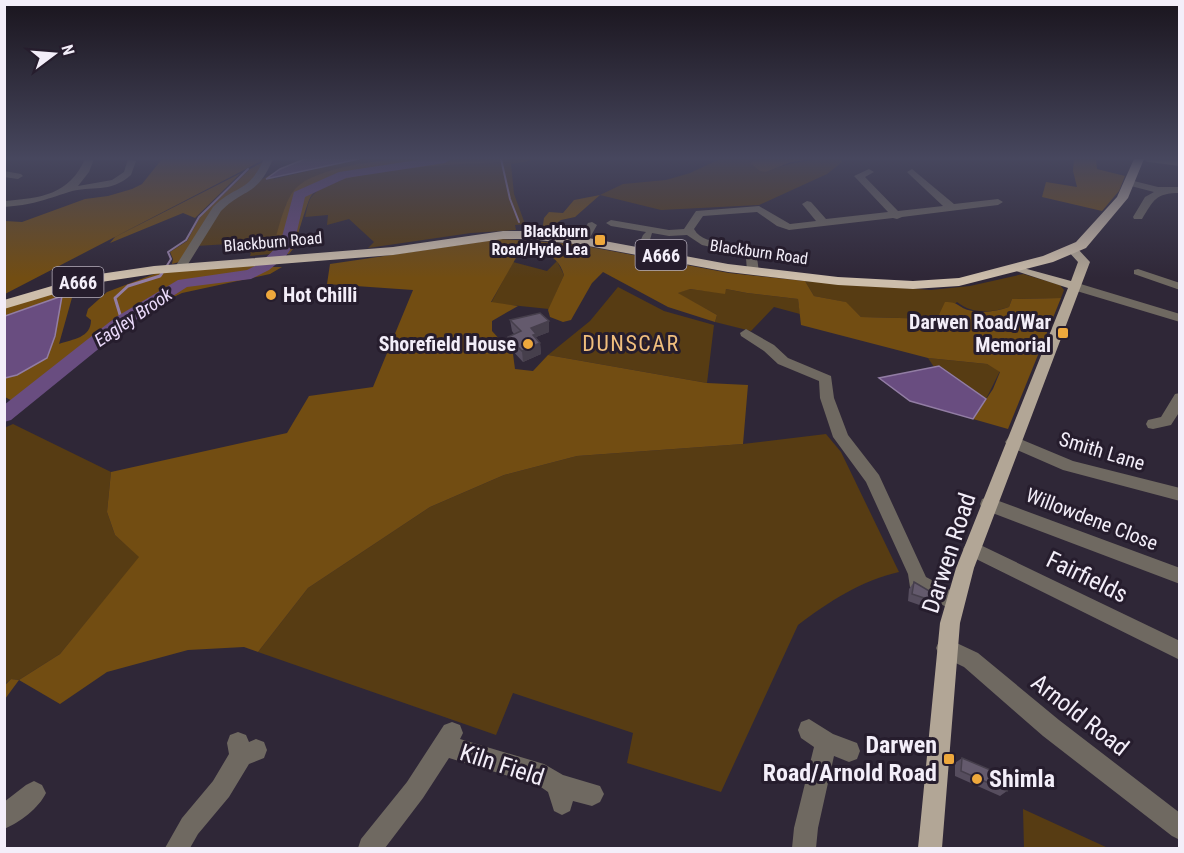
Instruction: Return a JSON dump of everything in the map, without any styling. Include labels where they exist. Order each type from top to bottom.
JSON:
[{"type":"highway","name":"Blackburn Road","points":[[4,305],[86,280],[154,270],[393,251],[503,235],[529,235],[583,241],[753,272],[838,281],[913,285],[958,282],[1016,269],[1068,252],[1089,238],[1121,199]]},
{"type":"main road","name":"Darwen Road","points":[[930,849],[946,648],[955,602],[988,504],[1081,266],[1068,252]]},
{"type":"main road","points":[[1016,269],[1074,286]]},
{"type":"street","points":[[4,204],[44,199]]},
{"type":"street","points":[[178,267],[217,209],[229,199]]},
{"type":"street","points":[[882,199],[897,216]]},
{"type":"street","points":[[942,199],[952,209]]},
{"type":"street","points":[[1138,217],[1149,199]]},
{"type":"street","points":[[753,272],[751,257],[743,250],[694,238],[689,228],[700,213],[759,209],[789,227],[897,216],[998,202]]},
{"type":"street","points":[[807,205],[823,223]]},
{"type":"street","points":[[611,223],[669,233],[690,232]]},
{"type":"street","points":[[583,241],[592,225]]},
{"type":"street","points":[[642,251],[648,235]]},
{"type":"street","points":[[1138,271],[1177,301]]},
{"type":"street","points":[[1074,286],[1177,301]]},
{"type":"street","points":[[746,333],[769,348],[783,361],[826,379],[827,398],[841,437],[873,480],[913,565],[917,581],[955,602]]},
{"type":"street","points":[[1165,424],[1179,400]]},
{"type":"street","name":"Smith Lane","points":[[1013,442],[1069,466],[1179,495]]},
{"type":"street","name":"Willowdene Close","points":[[988,504],[1179,576]]},
{"type":"street","name":"Fairfields","points":[[972,549],[1179,651]]},
{"type":"street","name":"Arnold Road","points":[[946,648],[971,660],[1051,728],[1179,828]]},
{"type":"street","points":[[804,849],[817,736],[849,751]]},
{"type":"street","name":"Kiln Field","points":[[370,849],[448,740],[544,775],[560,794],[592,795]]},
{"type":"street","points":[[177,849],[190,826],[220,789],[245,750]]},
{"type":"street","points":[[6,812],[34,793]]},
{"type":"shaded area","points":[[85,199],[188,199],[5,294],[5,221],[22,222]]},
{"type":"shaded area","points":[[190,199],[215,199],[195,218],[183,213],[110,243],[115,237]]},
{"type":"shaded area","points":[[219,199],[227,199],[179,262],[172,264],[173,259],[170,252],[187,241],[200,217]]},
{"type":"shaded area","points":[[232,199],[297,199],[286,204],[271,254],[250,256],[251,253],[248,251],[224,253],[229,244],[196,246],[212,219]]},
{"type":"shaded area","points":[[289,199],[310,199],[293,249],[289,254],[271,254],[280,222]]},
{"type":"shaded area","points":[[311,199],[516,199],[525,224],[515,225],[516,230],[471,233],[368,248],[374,242],[349,219],[327,225],[328,215],[305,217]]},
{"type":"shaded area","points":[[596,199],[575,217],[561,220],[542,231],[544,218],[549,212],[563,213],[574,200]]},
{"type":"shaded area","points":[[615,199],[773,199],[759,205],[661,210]]},
{"type":"shaded area","points":[[1050,199],[1112,199],[1102,211]]},
{"type":"shaded area","points":[[500,239],[574,244],[729,273],[805,281],[814,296],[846,302],[861,317],[937,319],[945,302],[968,310],[984,312],[1009,307],[1012,299],[1061,298],[1008,429],[973,419],[993,389],[1000,372],[987,364],[928,358],[801,325],[798,299],[726,289],[725,294],[690,289],[678,293],[717,315],[715,322],[668,307],[603,272],[592,283],[571,320],[563,322],[550,317],[548,310],[564,275],[561,267],[548,255],[521,249],[491,302],[518,306],[492,321],[492,331],[513,354],[515,369],[533,371],[548,355],[707,383],[748,385],[743,444],[577,456],[504,475],[430,507],[308,588],[258,652],[244,647],[188,650],[107,672],[60,704],[19,680],[60,654],[139,557],[115,535],[107,512],[111,472],[287,433],[309,396],[373,387],[413,290],[327,284],[330,264]]},
{"type":"shaded area","points":[[557,261],[564,275],[549,309],[491,303],[513,262],[547,271]]},
{"type":"shaded area","points":[[261,264],[249,272],[181,281],[128,313],[16,403],[5,397],[5,378],[17,375],[62,296],[5,316],[5,308],[75,287],[59,344],[80,337],[88,331],[91,320],[86,316],[88,309],[107,292],[157,273]]},
{"type":"shaded area","points":[[269,267],[282,267],[270,274],[182,293],[126,320],[183,286],[251,276]]},
{"type":"shaded area","points":[[1023,274],[1060,285],[1064,290],[1061,298],[1012,299],[1009,307],[989,311],[969,309],[957,302],[938,319],[861,317],[845,302],[814,296],[805,281],[931,290],[970,286]]},
{"type":"shaded area","points":[[618,287],[664,311],[714,325],[707,383],[548,355],[590,321]]},
{"type":"shaded area","points":[[689,289],[724,293],[726,289],[798,299],[800,314],[774,307],[751,331],[715,322],[717,315],[677,293]]},
{"type":"shaded area","points":[[62,296],[55,336],[47,358],[17,375],[5,378],[5,316]]},
{"type":"shaded area","points":[[928,358],[987,364],[1000,371],[986,399],[940,366],[934,367]]},
{"type":"shaded area","points":[[939,366],[986,399],[973,419],[910,401],[879,378]]},
{"type":"shaded area","points":[[13,424],[111,472],[107,512],[115,535],[140,557],[60,654],[19,680],[11,679],[5,684],[4,428]]},
{"type":"shaded area","points":[[826,434],[841,452],[899,572],[859,586],[821,608],[798,625],[721,792],[627,763],[633,733],[513,693],[496,735],[258,652],[308,588],[430,507],[504,475],[577,456],[743,444]]},
{"type":"shaded area","points":[[11,679],[19,680],[5,699],[5,685]]},
{"type":"shaded area","points":[[1023,809],[1108,848],[1024,848]]},
{"type":"building","points":[[540,313],[549,321],[531,328],[536,334],[533,335],[540,343],[522,351],[508,337],[521,331],[510,320]]},
{"type":"building","points":[[945,555],[955,559],[950,574],[940,569]]},
{"type":"building","points":[[914,582],[931,592],[933,601],[912,594]]},
{"type":"building","points":[[962,758],[1007,777],[1007,791],[961,771]]},
{"type":"waterway","points":[[161,275],[171,259],[168,252],[186,240],[199,217],[218,199]]},
{"type":"waterway","name":"Eagley Brook","points":[[4,415],[122,321],[183,283],[251,274],[264,267],[281,253],[287,244],[298,199]]},
{"type":"waterway","points":[[510,199],[519,222]]},
{"type":"waterway","points":[[122,321],[115,298],[128,286],[160,276],[162,273]]},
{"type":"place","name":"Blackburn Road/Hyde Lea","points":[[600,240]]},
{"type":"place","name":"Hot Chilli","points":[[271,295]]},
{"type":"place","name":"Darwen Road/War Memorial","points":[[1063,333]]},
{"type":"place","name":"Shorefield House","points":[[528,344]]},
{"type":"place","name":"Darwen Road/Arnold Road","points":[[949,759]]},
{"type":"place","name":"Shimla","points":[[977,779]]},
{"type":"district","name":"DUNSCAR","points":[[631,343]]}]
